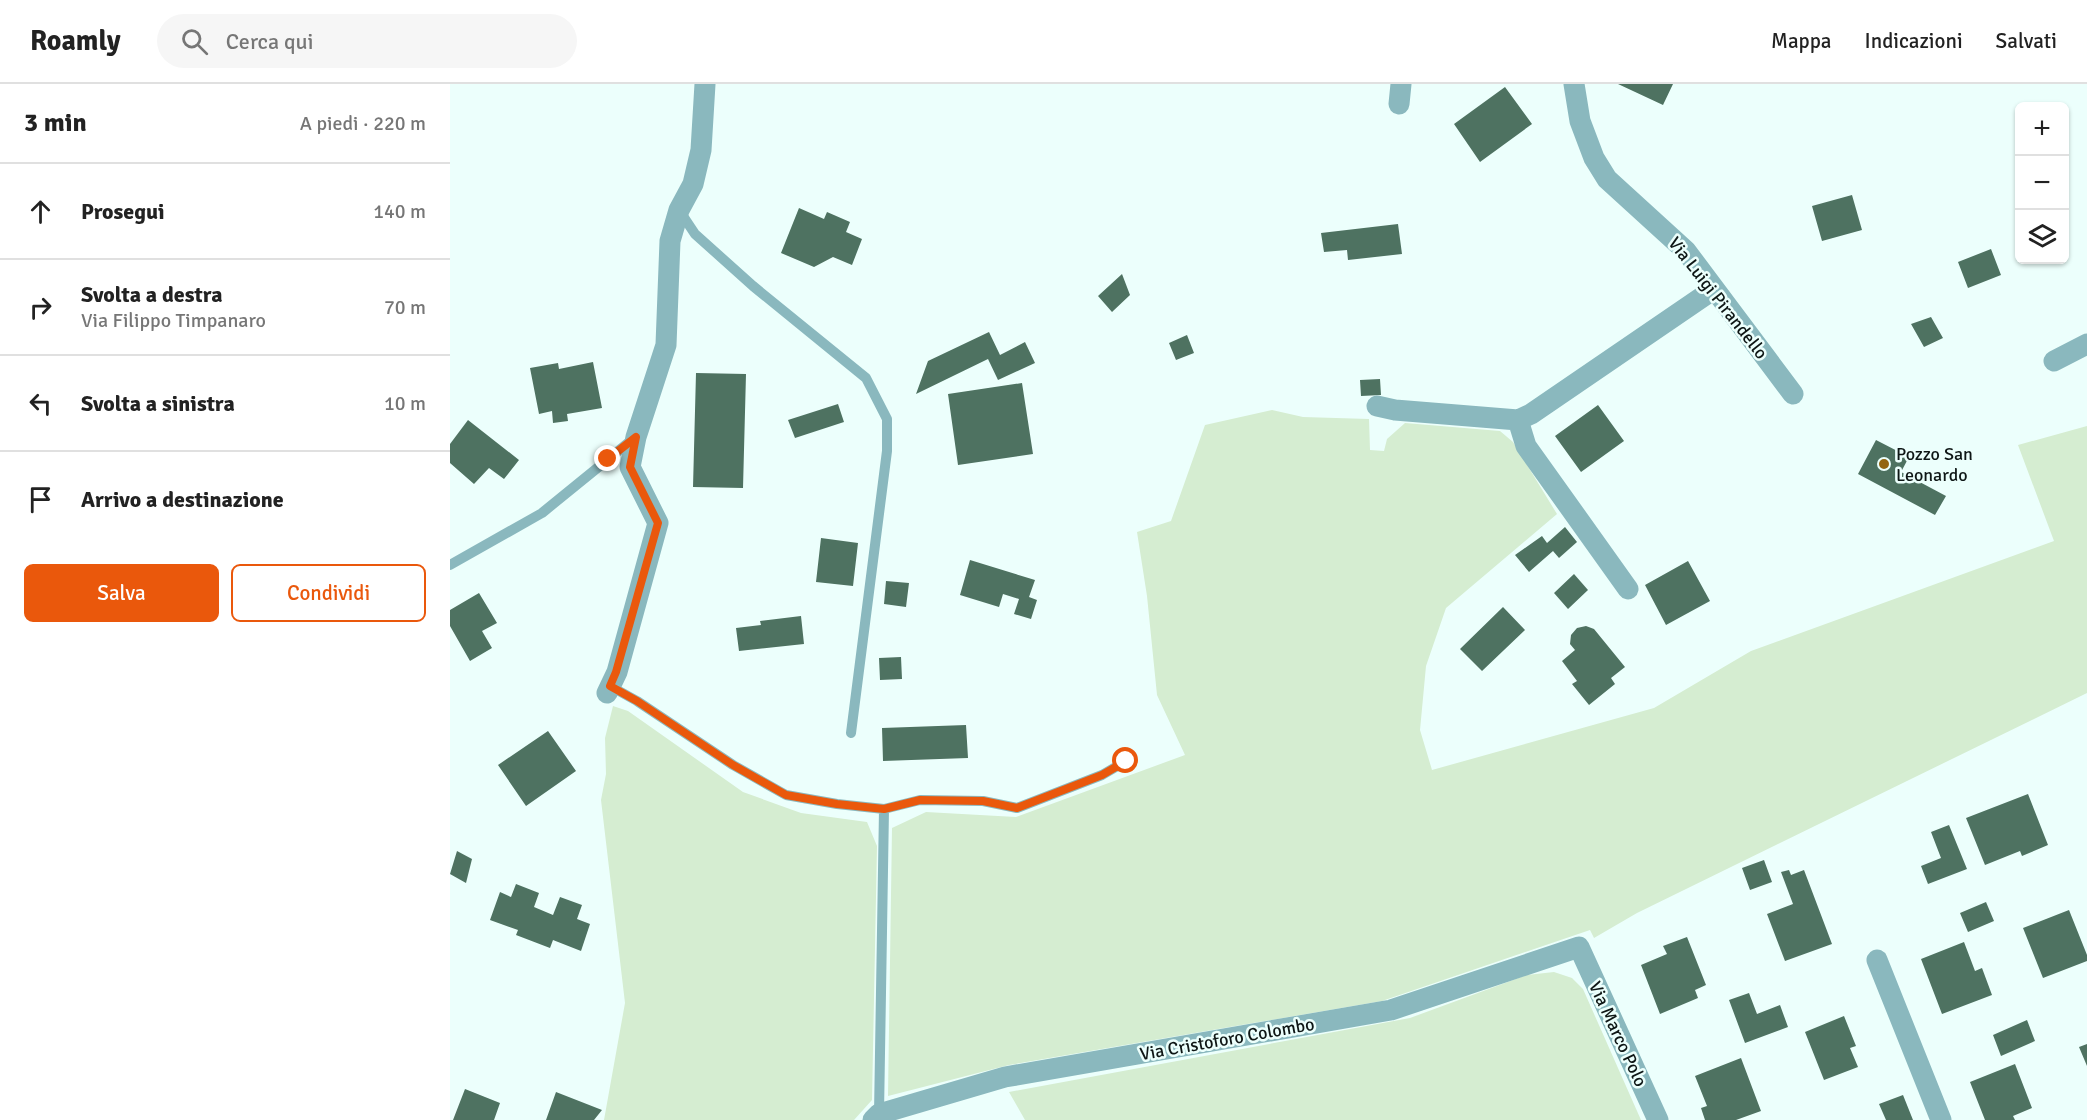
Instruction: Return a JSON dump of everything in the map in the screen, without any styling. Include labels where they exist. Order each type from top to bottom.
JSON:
[{"type":"street","points":[[608,690],[616,672],[658,523],[630,467],[636,437],[666,345],[670,242],[679,210],[693,184],[701,150],[705,84]]},
{"type":"street","name":"Via Luigi Pirandello","points":[[1574,84],[1580,121],[1594,158],[1607,179],[1686,251],[1793,394]]},
{"type":"street","points":[[1377,406],[1395,410],[1518,420],[1531,414],[1714,289]]},
{"type":"street","points":[[2054,361],[2087,344]]},
{"type":"street","points":[[1518,420],[1526,446],[1628,589]]},
{"type":"street","name":"Via Cristoforo Colombo","points":[[876,1117],[1005,1077],[1391,1010],[1579,947]]},
{"type":"street","name":"Via Marco Polo","points":[[1579,947],[1658,1120]]},
{"type":"street","points":[[1877,960],[1941,1120]]},
{"type":"lane","points":[[679,210],[695,234],[753,286],[866,378],[887,419],[887,451],[851,733]]},
{"type":"lane","points":[[450,565],[542,513],[636,437]]},
{"type":"lane","points":[[608,690],[637,701],[733,765],[786,795],[884,809],[920,800],[983,801],[1017,808],[1102,775],[1126,761]]},
{"type":"lane","points":[[876,1117],[884,809]]},
{"type":"green space","points":[[1272,410],[1303,417],[1369,419],[1370,450],[1384,451],[1387,439],[1405,423],[1500,431],[1513,442],[1557,514],[1446,608],[1426,666],[1420,730],[1432,770],[1654,708],[1751,651],[2054,541],[2018,445],[2087,426],[2087,693],[1637,913],[1594,938],[1590,930],[1382,1001],[1009,1065],[888,1096],[892,828],[926,812],[1016,817],[1185,755],[1157,695],[1147,596],[1137,532],[1171,521],[1205,425]]},
{"type":"green space","points":[[613,706],[628,711],[743,792],[801,813],[867,822],[877,846],[872,1100],[854,1120],[604,1120],[625,1003],[601,800],[606,774],[605,738]]},
{"type":"green space","points":[[1554,972],[1572,978],[1583,989],[1641,1120],[1025,1120],[1009,1092],[1410,1018],[1527,975]]},
{"type":"building","points":[[1618,84],[1673,84],[1663,105]]},
{"type":"building","points":[[1505,87],[1532,124],[1480,162],[1454,124]]},
{"type":"building","points":[[1852,195],[1862,230],[1822,241],[1812,206]]},
{"type":"building","points":[[799,208],[824,219],[827,212],[850,222],[846,232],[862,239],[852,265],[833,257],[814,267],[781,253]]},
{"type":"building","points":[[1398,224],[1402,254],[1348,260],[1347,250],[1324,252],[1321,233]]},
{"type":"building","points":[[1991,249],[2001,275],[1968,288],[1958,262]]},
{"type":"building","points":[[1122,274],[1130,295],[1112,312],[1098,296]]},
{"type":"building","points":[[1931,317],[1943,338],[1924,347],[1911,324]]},
{"type":"building","points":[[989,332],[1000,355],[1025,342],[1035,363],[998,380],[988,359],[916,394],[928,361]]},
{"type":"building","points":[[1187,335],[1194,353],[1176,360],[1169,343]]},
{"type":"building","points":[[593,362],[602,408],[567,414],[568,421],[553,423],[552,411],[539,414],[530,368],[558,363],[559,369]]},
{"type":"building","points":[[696,373],[746,374],[743,488],[693,487]]},
{"type":"building","points":[[1380,379],[1381,395],[1361,396],[1360,380]]},
{"type":"building","points":[[1022,383],[1033,454],[958,465],[948,394]]},
{"type":"building","points":[[838,404],[844,422],[795,438],[788,420]]},
{"type":"building","points":[[1598,405],[1624,441],[1581,472],[1555,436]]},
{"type":"building","points":[[468,420],[519,460],[504,479],[489,468],[474,484],[450,463],[450,444]]},
{"type":"building","points":[[1876,440],[1909,457],[1901,472],[1946,496],[1935,515],[1858,474]]},
{"type":"building","points":[[1565,527],[1577,542],[1559,558],[1553,551],[1529,572],[1515,555],[1542,536],[1547,543]]},
{"type":"building","points":[[821,538],[858,543],[853,586],[816,582]]},
{"type":"building","points":[[970,560],[1035,580],[1029,597],[1037,600],[1031,619],[1014,614],[1019,599],[1003,594],[999,607],[960,595]]},
{"type":"building","points":[[1688,561],[1710,601],[1666,625],[1645,585]]},
{"type":"building","points":[[1574,574],[1588,590],[1568,609],[1554,593]]},
{"type":"building","points":[[886,581],[909,583],[906,607],[884,604]]},
{"type":"building","points":[[479,593],[497,623],[482,631],[492,648],[470,661],[450,626],[450,610]]},
{"type":"building","points":[[1503,607],[1525,630],[1482,671],[1460,649]]},
{"type":"building","points":[[801,616],[804,644],[739,651],[736,628],[761,625],[760,621]]},
{"type":"building","points":[[1586,626],[1594,629],[1625,667],[1611,678],[1615,684],[1589,705],[1572,684],[1577,681],[1562,661],[1575,650],[1570,644],[1571,635],[1577,628]]},
{"type":"building","points":[[901,657],[902,679],[880,680],[879,658]]},
{"type":"building","points":[[966,725],[968,758],[883,761],[882,728]]},
{"type":"building","points":[[548,731],[576,771],[526,806],[498,765]]},
{"type":"building","points":[[2028,794],[2048,845],[2022,856],[2020,851],[1985,865],[1966,818]]},
{"type":"building","points":[[1949,825],[1967,869],[1928,884],[1921,866],[1941,858],[1931,832]]},
{"type":"building","points":[[457,851],[472,859],[466,883],[450,874]]},
{"type":"building","points":[[1764,860],[1772,882],[1750,890],[1742,868]]},
{"type":"building","points":[[1789,870],[1791,875],[1804,870],[1832,944],[1785,961],[1767,914],[1793,904],[1781,872]]},
{"type":"building","points":[[516,884],[539,893],[534,907],[553,915],[560,897],[582,905],[577,919],[590,924],[581,951],[553,940],[550,948],[516,935],[518,930],[490,920],[500,892],[511,897]]},
{"type":"building","points":[[1986,902],[1994,921],[1968,932],[1960,913]]},
{"type":"building","points":[[2069,910],[2087,955],[2087,961],[2043,978],[2023,928]]},
{"type":"building","points":[[1687,937],[1706,985],[1695,990],[1698,998],[1660,1014],[1641,965],[1667,954],[1663,946]]},
{"type":"building","points":[[1964,942],[1975,971],[1982,968],[1992,995],[1942,1014],[1921,959]]},
{"type":"building","points":[[1749,993],[1757,1014],[1780,1005],[1788,1027],[1745,1043],[1729,1000]]},
{"type":"building","points":[[1844,1016],[1856,1046],[1850,1048],[1858,1067],[1824,1080],[1805,1032]]},
{"type":"building","points":[[2027,1020],[2035,1041],[2001,1056],[1993,1035]]},
{"type":"building","points":[[2087,1044],[2087,1066],[2079,1047]]},
{"type":"building","points":[[1741,1058],[1761,1111],[1736,1120],[1705,1120],[1701,1108],[1707,1106],[1695,1076]]},
{"type":"building","points":[[2015,1064],[2032,1108],[2013,1116],[2015,1120],[1985,1120],[1970,1082]]},
{"type":"building","points":[[465,1089],[500,1103],[494,1120],[453,1120]]},
{"type":"building","points":[[556,1092],[602,1110],[594,1120],[546,1120]]},
{"type":"building","points":[[1903,1095],[1913,1120],[1886,1120],[1879,1104]]},
{"type":"place","name":"Pozzo San Leonardo","points":[[1884,464]]},
{"type":"route","points":[[608,459],[636,437],[630,467],[658,523],[616,672],[610,686],[637,701],[733,765],[786,795],[837,804],[884,809],[920,800],[983,801],[1017,808],[1102,775],[1126,761]]}]
